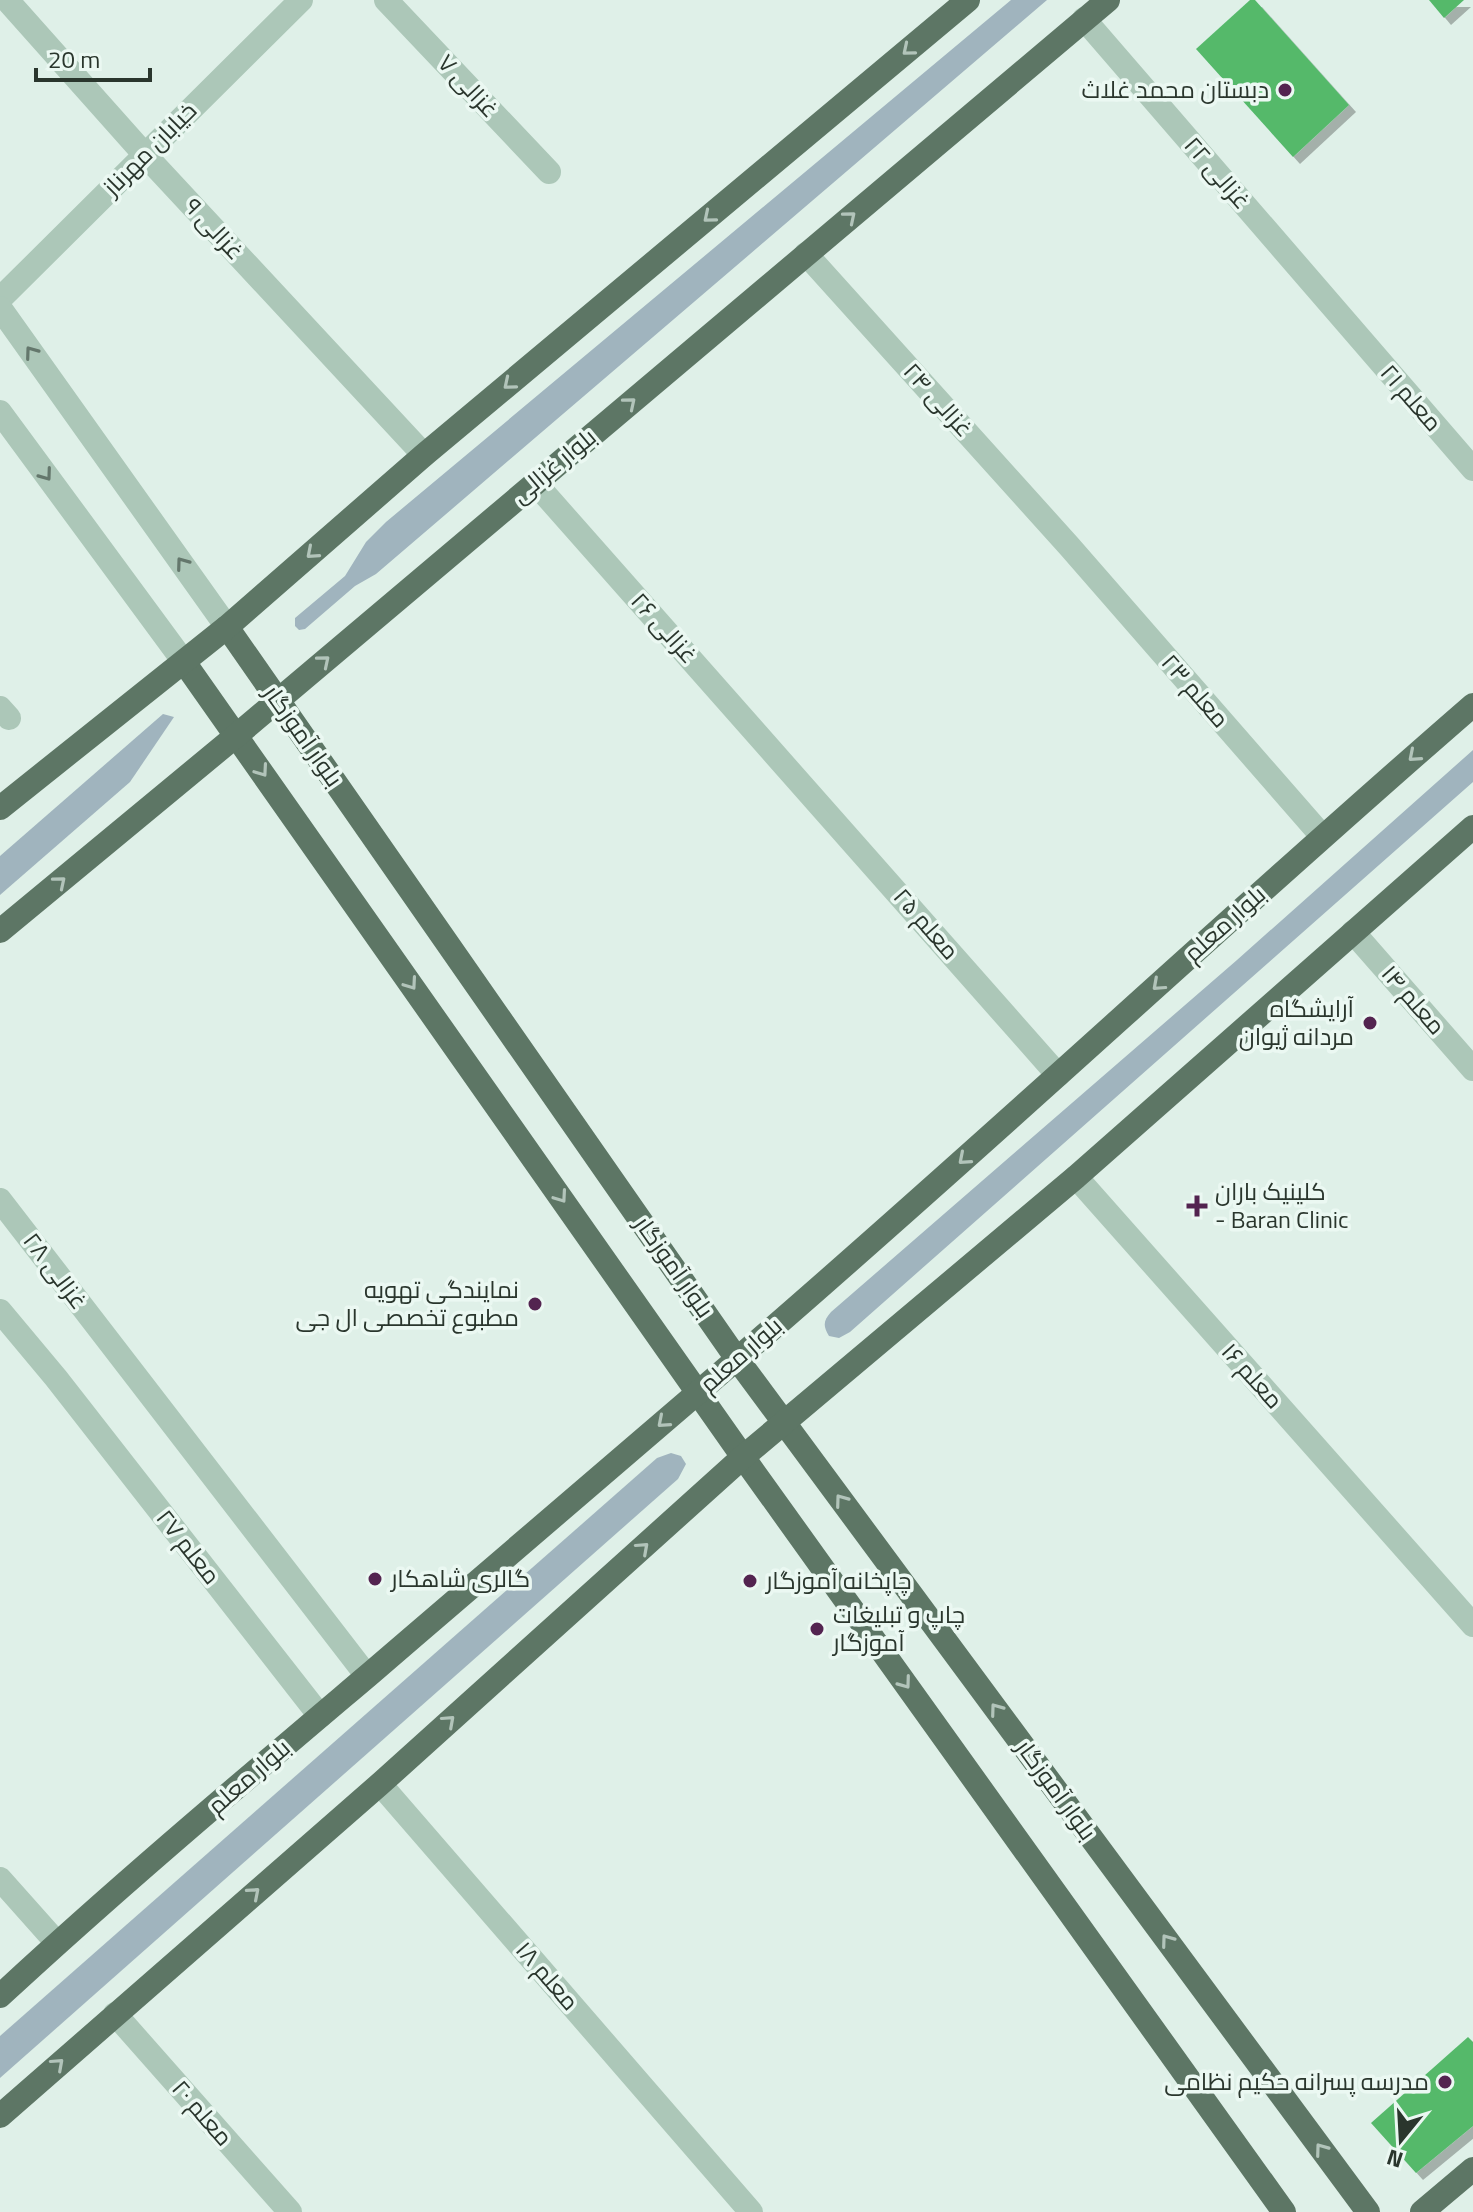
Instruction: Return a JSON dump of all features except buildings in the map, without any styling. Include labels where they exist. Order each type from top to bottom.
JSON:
[{"type":"main road","points":[[0,808],[227,627],[424,455],[968,0]]},
{"type":"main road","name":"بلوار غزالی","points":[[0,931],[279,700],[1108,0]]},
{"type":"main road","name":"بلوار آموزگار","points":[[227,627],[737,1359],[1368,2212]]},
{"type":"main road","points":[[184,662],[743,1457],[1284,2212]]},
{"type":"main road","name":"بلوار معلم","points":[[0,1996],[57,1943],[737,1359],[1473,705]]},
{"type":"main road","points":[[0,2116],[380,1784],[743,1457],[1076,1177],[1473,827]]},
{"type":"main road","points":[[1422,2212],[1473,2169]]},
{"type":"street","name":"غزالی ۹","points":[[7,0],[145,155],[424,455]]},
{"type":"street","name":"خیابان مهرناز","points":[[0,299],[301,0]]},
{"type":"street","name":"غزالی ۷","points":[[386,0],[549,172]]},
{"type":"street","name":"غزالی ۲۲","points":[[1084,19],[1350,327]]},
{"type":"street","name":"غزالی ۲۴","points":[[806,254],[1069,546]]},
{"type":"street","name":"بلوار آموزگار","points":[[0,308],[227,627]]},
{"type":"street","name":"معلم ۲۱","points":[[1350,327],[1473,469]]},
{"type":"street","points":[[0,412],[184,662]]},
{"type":"street","name":"غزالی ۲۶","points":[[535,483],[793,774]]},
{"type":"street","name":"معلم ۲۳","points":[[1069,546],[1322,836]]},
{"type":"street","name":"معلم ۲۵","points":[[793,774],[1058,1075]]},
{"type":"street","name":"معلم ۱۴","points":[[1353,932],[1473,1069]]},
{"type":"street","name":"معلم ۱۶","points":[[1076,1177],[1473,1625]]},
{"type":"street","name":"غزالی ۲۸","points":[[0,1200],[367,1676]]},
{"type":"street","name":"معلم ۲۷","points":[[0,1311],[56,1378],[320,1716]]},
{"type":"street","name":"معلم ۱۸","points":[[380,1784],[751,2212]]},
{"type":"street","points":[[0,1879],[57,1943]]},
{"type":"street","name":"معلم ۲۰","points":[[115,2014],[290,2212]]},
{"type":"shaded area","points":[[1011,0],[1047,0],[376,574],[355,586],[305,629],[299,630],[295,626],[295,618],[345,576],[366,542],[386,522]]},
{"type":"shaded area","points":[[163,714],[174,717],[130,782],[0,895],[0,856]]},
{"type":"shaded area","points":[[1473,750],[1473,782],[850,1332],[839,1338],[829,1336],[825,1324],[831,1312],[1237,960]]},
{"type":"shaded area","points":[[671,1453],[681,1456],[686,1464],[678,1479],[0,2078],[0,2036],[657,1458]]},
{"type":"place","name":"دبستان محمد غلاث","points":[[1285,90]]},
{"type":"place","name":"آرایشگاه مردانه ژیوان","points":[[1370,1023]]},
{"type":"place","name":"کلینیک باران - Baran Clinic","points":[[1197,1206]]},
{"type":"place","name":"نمایندگی تهویه مطبوع تخصصی ال جی","points":[[535,1304]]},
{"type":"place","name":"گالری شاهکار","points":[[375,1579]]},
{"type":"place","name":"چاپخانه آموزگار","points":[[750,1581]]},
{"type":"place","name":"چاپ و تبلیغات آموزگار","points":[[817,1629]]},
{"type":"place","name":"مدرسه پسرانه حکیم نظامی","points":[[1445,2082]]}]
